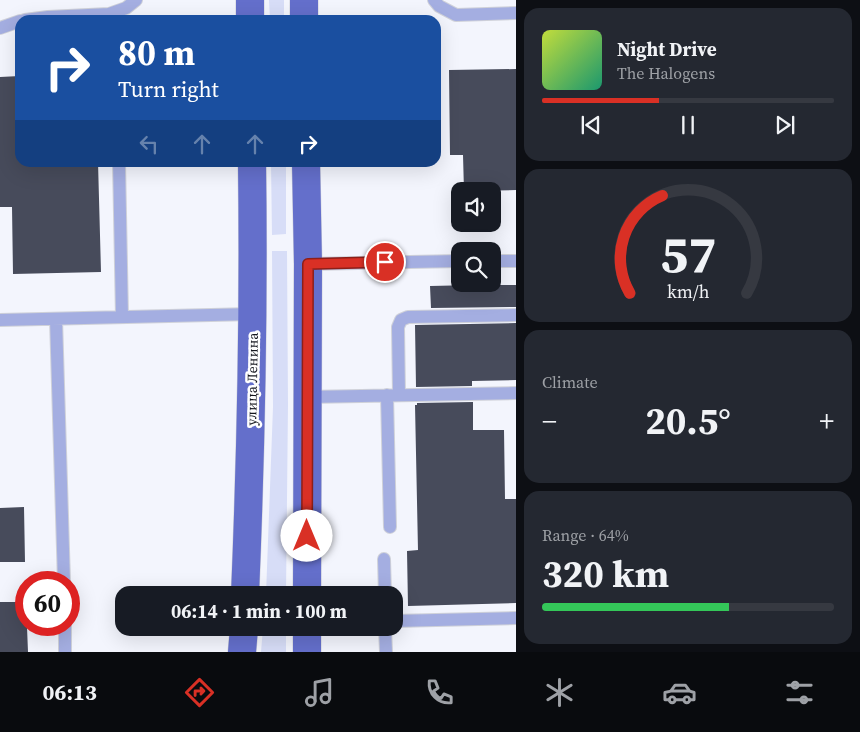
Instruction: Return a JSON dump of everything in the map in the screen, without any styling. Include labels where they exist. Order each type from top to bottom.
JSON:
[{"type":"main road","points":[[250,0],[250,15]]},
{"type":"main road","points":[[304,0],[304,15]]},
{"type":"main road","name":"улица Ленина","points":[[245,586],[250,481],[253,314],[252,167]]},
{"type":"main road","points":[[306,167],[308,264],[307,586]]},
{"type":"main road","points":[[242,652],[243,636]]},
{"type":"main road","points":[[307,636],[307,652]]},
{"type":"lane","points":[[89,15],[110,14],[126,8],[136,0]]},
{"type":"lane","points":[[434,0],[439,6],[456,15],[516,13]]},
{"type":"lane","points":[[0,28],[15,23]]},
{"type":"lane","points":[[118,167],[122,317]]},
{"type":"lane","points":[[308,264],[451,261]]},
{"type":"lane","points":[[501,261],[516,261]]},
{"type":"lane","points":[[0,320],[253,314]]},
{"type":"lane","points":[[390,527],[393,395],[400,320],[408,317],[516,315]]},
{"type":"lane","points":[[56,318],[64,571]]},
{"type":"lane","points":[[307,397],[516,393]]},
{"type":"lane","points":[[384,559],[385,586]]},
{"type":"lane","points":[[403,621],[516,618]]},
{"type":"lane","points":[[65,636],[66,652]]},
{"type":"lane","points":[[385,636],[386,652]]},
{"type":"shaded area","points":[[269,0],[284,0],[284,15],[270,15]]},
{"type":"shaded area","points":[[271,167],[286,167],[286,234],[272,235]]},
{"type":"shaded area","points":[[272,251],[287,251],[286,586],[266,586],[273,407]]},
{"type":"shaded area","points":[[262,636],[286,636],[286,652],[261,652]]},
{"type":"building","points":[[516,69],[516,190],[501,190],[501,182],[464,182],[463,155],[450,155],[449,70]]},
{"type":"building","points":[[15,76],[15,167],[98,167],[101,272],[13,274],[12,207],[0,207],[0,77]]},
{"type":"building","points":[[501,285],[516,285],[516,307],[431,308],[430,286],[451,286],[451,292],[501,292]]},
{"type":"building","points":[[516,323],[516,380],[472,381],[472,386],[416,387],[415,325]]},
{"type":"building","points":[[473,402],[473,430],[504,430],[505,499],[516,499],[516,603],[408,606],[407,551],[418,550],[415,405],[417,403]]},
{"type":"building","points":[[24,507],[25,562],[0,562],[0,508]]},
{"type":"building","points":[[0,602],[15,602],[15,636],[27,636],[28,652],[0,652]]},
{"type":"route","points":[[307,536],[308,264],[385,262]]}]
